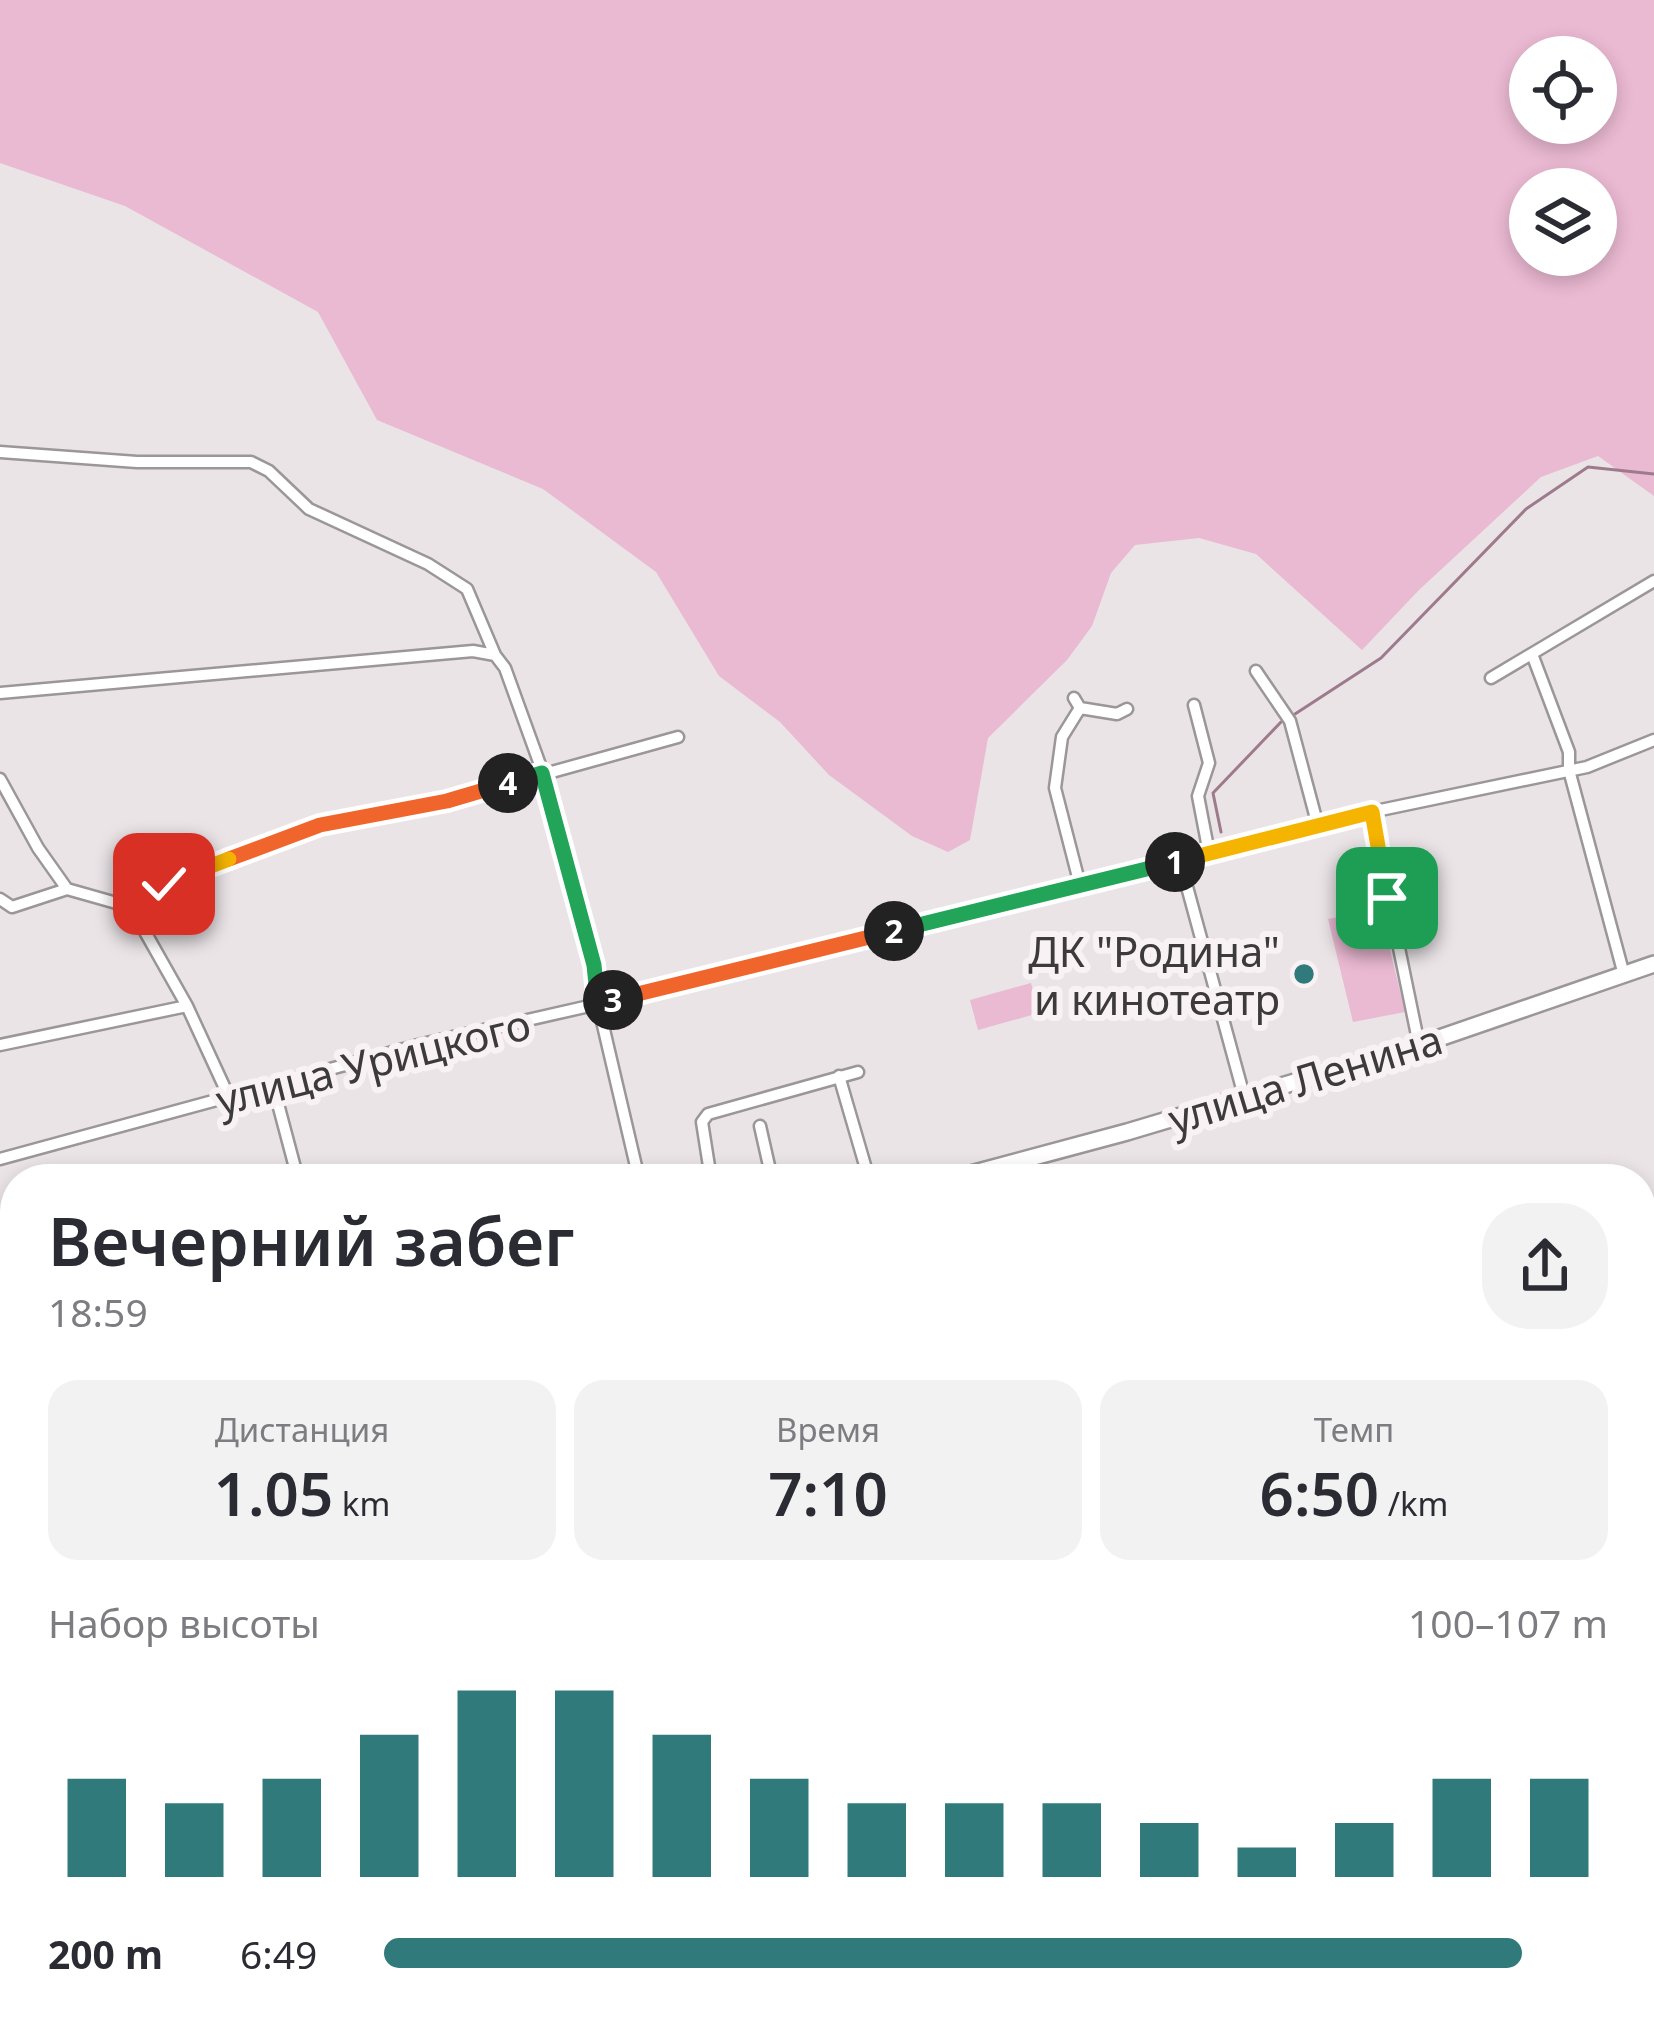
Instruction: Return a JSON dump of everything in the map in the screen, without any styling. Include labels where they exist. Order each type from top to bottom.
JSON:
[{"type":"main road","name":"улица Ленина","points":[[1005,1164],[1419,1045],[1654,964]]},
{"type":"street","points":[[0,452],[137,462],[251,462],[269,471],[309,509],[428,564],[467,589],[495,655],[506,668],[542,773],[594,965],[598,1004],[635,1164]]},
{"type":"street","points":[[1491,678],[1654,581]]},
{"type":"street","points":[[0,693],[473,651],[495,655]]},
{"type":"street","points":[[1532,654],[1569,752],[1569,770],[1624,975]]},
{"type":"street","points":[[1256,671],[1290,721],[1318,826]]},
{"type":"street","points":[[1079,885],[1054,788],[1062,737],[1077,703],[1117,713],[1127,709]]},
{"type":"street","points":[[1194,706],[1209,763],[1198,796],[1209,854]]},
{"type":"street","points":[[120,904],[320,825],[447,801],[678,737]]},
{"type":"street","name":"улица Урицкого","points":[[0,1159],[422,1044],[1372,812],[1586,767],[1654,740]]},
{"type":"street","points":[[0,779],[67,889]]},
{"type":"street","points":[[0,813],[17,808]]},
{"type":"street","points":[[1372,812],[1419,1045]]},
{"type":"street","points":[[1180,861],[1244,1096]]},
{"type":"street","points":[[0,899],[12,907],[67,889],[120,904],[135,914],[187,1006],[229,1097]]},
{"type":"street","points":[[0,1045],[187,1006]]},
{"type":"street","points":[[709,1164],[702,1122],[708,1114],[858,1072]]},
{"type":"street","points":[[839,1076],[865,1164]]},
{"type":"street","points":[[273,1085],[294,1164]]},
{"type":"street","points":[[760,1126],[769,1164]]},
{"type":"shaded area","points":[[0,0],[1654,0],[1654,496],[1598,456],[1541,477],[1362,650],[1256,554],[1199,538],[1135,545],[1111,573],[1092,626],[1067,660],[988,738],[970,840],[948,852],[912,836],[829,775],[780,722],[719,676],[656,572],[543,489],[377,420],[318,312],[125,206],[0,163]]},
{"type":"shaded area","points":[[1380,909],[1405,1012],[1353,1022],[1328,919]]},
{"type":"shaded area","points":[[1031,983],[1039,1013],[978,1030],[970,1000]]},
{"type":"waterway","points":[[1295,714],[1381,658],[1526,509],[1588,467],[1654,474]]},
{"type":"waterway","points":[[1221,832],[1213,793],[1281,722]]},
{"type":"place","name":"ДК \"Родина\" и кинотеатр","points":[[1304,974]]},
{"type":"route","points":[[164,884],[320,825],[447,801],[542,773],[594,965],[598,1004],[1372,812],[1387,898]]}]
